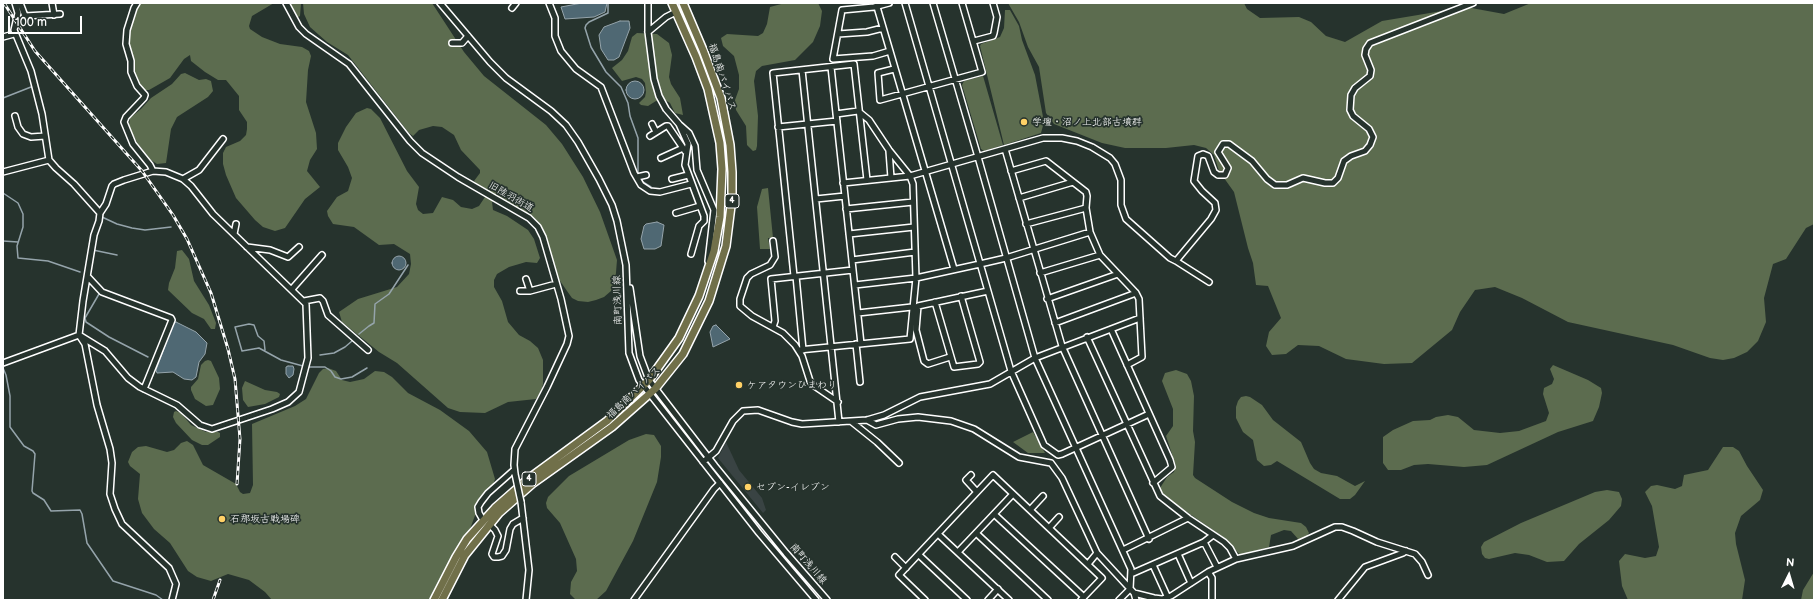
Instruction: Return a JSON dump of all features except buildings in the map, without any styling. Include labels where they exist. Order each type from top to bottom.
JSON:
[{"type":"highway","name":"福島南バイパス","points":[[442,600],[465,555],[500,503],[528,479],[607,421],[648,380],[682,332],[707,274],[720,217],[722,169],[720,143],[708,89],[672,3]]},
{"type":"highway","name":"福島南バイパス","points":[[434,600],[467,539],[532,484],[595,440],[655,389],[683,354],[709,301],[726,246],[732,198],[730,145],[721,98],[686,5]]},
{"type":"street","points":[[15,3],[18,13],[14,27],[14,34],[31,71],[42,114],[49,160],[74,184],[100,214]]},
{"type":"street","points":[[20,3],[25,16],[60,14]]},
{"type":"street","points":[[52,3],[54,14]]},
{"type":"street","points":[[137,3],[127,30],[126,44],[131,61],[131,72],[137,86],[145,95],[144,98],[126,117],[124,122],[133,144],[153,171]]},
{"type":"street","name":"旧陸羽街道","points":[[286,3],[299,27],[306,34],[349,64],[410,141],[422,153],[458,177],[534,222],[543,237],[569,336],[567,344],[547,387],[515,448],[514,472],[521,502],[529,570],[526,600]]},
{"type":"street","name":"南町浅川線","points":[[440,3],[506,78],[551,111],[566,125],[578,142],[612,205],[617,221],[626,265],[640,356],[648,380],[786,553],[827,600]]},
{"type":"street","points":[[512,8],[516,3]]},
{"type":"street","points":[[549,3],[555,18],[555,36],[561,50],[576,69],[600,86],[603,90],[637,177],[645,188],[656,192],[691,184]]},
{"type":"street","points":[[648,3],[650,61],[659,96],[666,109],[689,134],[695,146],[697,170],[714,210],[706,270],[707,274]]},
{"type":"street","points":[[888,3],[875,6],[855,6],[842,10],[833,59],[873,56],[890,51]]},
{"type":"street","points":[[905,3],[1011,371],[1044,446],[1058,454],[1149,414]]},
{"type":"street","points":[[933,3],[978,156],[1034,358],[1131,569],[1132,574],[1130,589],[1119,600]]},
{"type":"street","points":[[894,69],[878,73],[880,100],[982,72],[962,3]]},
{"type":"street","points":[[974,41],[993,36],[997,17],[993,3]]},
{"type":"street","points":[[1176,260],[1211,219],[1216,210],[1215,203],[1194,181],[1198,156],[1203,154],[1208,156],[1214,172],[1218,176],[1225,175],[1228,168],[1218,152],[1223,144],[1229,144],[1252,161],[1275,186],[1287,185],[1303,178],[1325,183],[1333,183],[1338,178],[1344,161],[1351,156],[1365,151],[1374,137],[1369,129],[1353,116],[1350,110],[1351,95],[1355,88],[1370,76],[1371,70],[1365,55],[1366,49],[1370,43],[1473,3]]},
{"type":"street","points":[[875,6],[890,51],[894,69],[954,269]]},
{"type":"street","points":[[648,32],[666,17],[676,12]]},
{"type":"street","points":[[838,34],[867,32],[883,28]]},
{"type":"street","points":[[3,37],[14,34]]},
{"type":"street","points":[[452,43],[462,43],[468,36]]},
{"type":"street","points":[[838,402],[813,385],[810,381],[801,350],[795,276],[773,73],[854,64],[858,111],[867,180]]},
{"type":"street","points":[[831,67],[858,314],[860,382]]},
{"type":"street","points":[[802,70],[825,273],[839,422]]},
{"type":"street","points":[[773,240],[775,257],[770,265],[751,274],[747,278],[740,299],[742,308],[752,316],[783,333],[801,350],[910,339],[916,278],[913,184],[910,176],[889,150],[869,120],[858,111],[836,114]]},
{"type":"street","points":[[15,116],[18,127],[23,134],[31,137],[45,136]]},
{"type":"street","points":[[778,127],[837,120]]},
{"type":"street","points":[[652,124],[656,132]]},
{"type":"street","points":[[679,124],[688,144],[685,151],[685,165],[704,216],[704,221],[699,226],[692,254]]},
{"type":"street","points":[[650,136],[668,126],[685,151]]},
{"type":"street","points":[[844,183],[910,176],[1043,138],[1062,138],[1078,141],[1102,152],[1110,158],[1118,170],[1121,180],[1121,205],[1126,219],[1164,253],[1209,282]]},
{"type":"street","points":[[184,179],[198,170],[223,139]]},
{"type":"street","points":[[1004,149],[1062,346],[1101,436],[1149,538]]},
{"type":"street","points":[[889,150],[891,178]]},
{"type":"street","points":[[661,158],[685,151]]},
{"type":"street","points":[[3,172],[49,160]]},
{"type":"street","points":[[1011,171],[1046,161],[1086,192],[1086,208],[1090,232],[1100,255],[1136,293],[1139,299],[1142,357],[1127,365]]},
{"type":"street","points":[[80,335],[105,350],[128,378],[144,389],[177,406],[200,425],[212,429],[272,409],[288,402],[300,392],[306,369],[309,343],[307,308],[304,301],[292,289],[282,282],[213,214],[184,179],[166,172],[153,171],[114,184],[106,204],[100,214],[90,255],[80,335],[85,344],[97,405],[110,448],[112,463],[110,494],[115,509],[122,524],[169,568],[176,584],[172,600]]},
{"type":"street","points":[[637,177],[646,175]]},
{"type":"street","points":[[672,179],[688,175]]},
{"type":"street","points":[[1019,198],[1073,182]]},
{"type":"street","points":[[816,199],[845,196]]},
{"type":"street","points":[[846,209],[913,202]]},
{"type":"street","points":[[676,213],[700,206]]},
{"type":"street","points":[[1026,224],[1086,208]]},
{"type":"street","points":[[234,234],[236,224]]},
{"type":"street","points":[[849,234],[914,227]]},
{"type":"street","points":[[855,285],[916,278],[980,264],[1034,250],[1090,232]]},
{"type":"street","points":[[248,247],[270,250],[288,257],[299,247]]},
{"type":"street","points":[[852,260],[915,252]]},
{"type":"street","points":[[292,289],[322,255]]},
{"type":"street","points":[[1040,273],[1100,255]]},
{"type":"street","name":"南町浅川線","points":[[626,265],[629,353],[635,373],[649,395],[772,549],[816,600]]},
{"type":"street","points":[[773,327],[775,321],[771,278],[853,270]]},
{"type":"street","points":[[1047,299],[1118,274]]},
{"type":"street","points":[[88,277],[102,292],[171,318],[172,320],[144,389]]},
{"type":"street","points":[[526,279],[530,291]]},
{"type":"street","points":[[520,291],[530,291],[556,284]]},
{"type":"street","points":[[950,357],[928,364],[924,361],[916,330],[918,306],[988,290]]},
{"type":"street","points":[[1055,323],[1136,293]]},
{"type":"street","points":[[935,302],[954,367],[978,364],[980,362],[961,296]]},
{"type":"street","points":[[304,301],[320,298],[323,301],[328,315],[368,350]]},
{"type":"street","points":[[858,314],[912,307]]},
{"type":"street","points":[[703,462],[716,452],[733,421],[743,411],[758,410],[802,424],[867,420],[884,415],[920,397],[990,384],[1034,358],[1062,346],[1140,318]]},
{"type":"street","points":[[1111,329],[1172,467],[1153,483]]},
{"type":"street","points":[[3,363],[80,335]]},
{"type":"street","points":[[1087,337],[1160,496],[1188,518],[1224,542],[1230,548],[1236,559]]},
{"type":"street","points":[[867,420],[876,425],[898,419],[918,417],[951,421],[974,429],[1019,457],[1051,463],[1062,478],[1097,553],[1134,593],[1136,600]]},
{"type":"street","points":[[852,422],[877,442],[899,463]]},
{"type":"street","points":[[514,472],[488,493],[478,507],[479,513],[495,530],[498,536],[492,554],[494,557],[502,556],[506,550],[510,529],[513,524],[523,518]]},
{"type":"street","points":[[971,475],[966,480],[977,492]]},
{"type":"street","points":[[925,600],[899,575],[994,476],[1102,578],[1082,598],[994,514]]},
{"type":"street","points":[[634,600],[710,494],[720,484]]},
{"type":"street","points":[[958,552],[1013,494]]},
{"type":"street","points":[[1030,510],[1043,496]]},
{"type":"street","points":[[1049,528],[1060,517]]},
{"type":"street","points":[[1123,550],[1188,518]]},
{"type":"street","points":[[1134,593],[1154,598],[1168,598],[1217,567],[1236,559],[1293,546],[1335,527],[1353,531],[1377,542],[1415,554],[1422,562],[1428,575]]},
{"type":"street","points":[[976,533],[1048,600]]},
{"type":"street","points":[[938,534],[1009,600]]},
{"type":"street","points":[[1132,574],[1204,542],[1213,535]]},
{"type":"street","points":[[1204,542],[1217,567]]},
{"type":"street","points":[[1338,600],[1365,567],[1403,554],[1406,551]]},
{"type":"street","points":[[1088,564],[1097,553]]},
{"type":"street","points":[[1178,554],[1191,583]]},
{"type":"street","points":[[919,555],[967,600]]},
{"type":"street","points":[[895,557],[906,568]]},
{"type":"street","points":[[1153,565],[1168,598]]},
{"type":"street","points":[[1208,572],[1212,578],[1212,600]]},
{"type":"street","points":[[988,600],[998,590]]},
{"type":"shaded area","points":[[726,442],[739,470],[762,498],[766,510],[763,513],[718,458]]},
{"type":"green space","points":[[140,3],[274,3],[252,16],[249,26],[250,29],[262,37],[280,44],[302,47],[309,51],[311,56],[308,70],[306,102],[316,133],[317,149],[310,160],[307,171],[320,187],[305,199],[285,228],[275,231],[263,227],[255,220],[236,198],[226,175],[223,164],[223,153],[226,147],[240,141],[246,135],[247,122],[239,110],[239,96],[226,80],[218,80],[205,72],[191,61],[190,55],[184,59],[170,78],[149,90],[144,90],[138,83],[132,70],[127,36],[135,9]]},
{"type":"green space","points":[[287,3],[301,3],[300,16],[294,20]]},
{"type":"green space","points":[[303,3],[432,3],[464,52],[484,76],[546,125],[562,144],[583,177],[600,212],[617,260],[615,285],[604,297],[596,300],[588,302],[578,301],[572,298],[556,275],[546,240],[540,226],[498,198],[492,202],[493,210],[507,216],[528,230],[534,239],[540,258],[537,263],[526,262],[509,267],[497,274],[494,280],[494,287],[502,301],[508,322],[519,335],[530,341],[538,348],[543,360],[543,384],[541,392],[536,399],[508,402],[485,413],[460,412],[448,408],[397,363],[379,352],[342,322],[339,312],[358,299],[397,287],[409,274],[411,264],[410,254],[394,244],[379,245],[354,227],[333,224],[328,216],[327,211],[337,197],[348,191],[352,178],[348,167],[338,150],[338,143],[346,127],[356,113],[367,108],[371,109],[380,118],[407,171],[419,187],[416,204],[418,210],[423,214],[433,213],[442,197],[453,200],[461,207],[472,209],[479,206],[487,194],[474,181],[480,173],[480,170],[461,150],[454,135],[442,127],[433,126],[419,130],[413,136],[409,133],[348,55],[327,42],[310,27],[304,14]]},
{"type":"green space","points":[[785,3],[818,3],[822,11],[820,26],[813,42],[795,60],[762,66],[756,71],[754,81],[758,116],[757,146],[756,150],[753,151],[747,145],[746,126],[736,110],[735,100],[739,89],[739,75],[734,56],[723,46],[721,38],[727,34],[758,36],[763,33],[767,24],[770,7]]},
{"type":"green space","points":[[1008,3],[1244,3],[1247,9],[1260,18],[1299,17],[1311,22],[1326,36],[1345,42],[1382,21],[1466,7],[1504,14],[1531,3],[1814,3],[1814,224],[1806,228],[1786,259],[1773,264],[1764,298],[1766,322],[1758,341],[1747,352],[1734,358],[1723,360],[1710,358],[1673,345],[1568,322],[1522,298],[1495,287],[1475,290],[1460,312],[1452,330],[1412,363],[1384,364],[1346,359],[1319,346],[1298,345],[1286,354],[1272,355],[1266,346],[1269,332],[1281,318],[1268,286],[1256,285],[1253,263],[1234,192],[1219,171],[1214,155],[1206,148],[1194,145],[1166,148],[1125,148],[1102,143],[1054,124],[1046,113],[1039,67],[1028,47],[1019,22]]},
{"type":"green space","points":[[1005,10],[1010,10],[1019,26],[1022,40],[1035,75],[1044,122],[1041,133],[1004,145],[980,46],[981,44],[1000,37],[1004,28]]},
{"type":"green space","points":[[637,33],[657,34],[669,43],[672,55],[669,77],[671,84],[680,98],[683,115],[675,113],[670,103],[665,100],[656,101],[648,106],[641,105],[639,103],[645,97],[646,92],[645,83],[642,79],[636,77],[622,81],[612,68],[622,60],[628,51],[632,37]]},
{"type":"green space","points":[[185,73],[199,80],[206,79],[211,81],[213,91],[208,97],[177,117],[171,129],[166,163],[157,164],[151,160],[138,144],[130,129],[130,118],[151,98],[172,84],[181,74]]},
{"type":"green space","points":[[983,76],[1003,145],[984,151],[981,149],[962,85],[964,81]]},
{"type":"green space","points":[[768,188],[773,238],[768,238],[770,249],[760,249],[757,207],[762,189]]},
{"type":"green space","points":[[182,250],[189,259],[194,281],[209,305],[216,323],[215,329],[211,329],[204,319],[192,313],[168,290],[175,268],[177,251]]},
{"type":"green space","points":[[208,360],[211,361],[219,378],[220,389],[213,405],[206,406],[195,399],[191,387],[198,379],[201,365]]},
{"type":"green space","points":[[1553,365],[1588,380],[1601,388],[1602,393],[1599,407],[1593,421],[1558,432],[1487,465],[1464,467],[1428,464],[1414,465],[1401,470],[1388,470],[1383,463],[1383,437],[1393,430],[1413,421],[1430,420],[1436,417],[1448,415],[1458,417],[1474,430],[1500,433],[1519,431],[1546,421],[1549,413],[1543,394],[1544,388],[1552,384],[1554,379],[1550,369]]},
{"type":"green space","points":[[328,368],[336,371],[342,380],[350,382],[364,379],[375,371],[384,372],[392,377],[408,393],[440,410],[469,431],[487,452],[495,479],[492,488],[480,502],[470,529],[435,600],[272,600],[265,592],[249,580],[228,574],[211,581],[197,577],[188,571],[170,543],[154,529],[142,513],[138,499],[140,474],[130,466],[128,462],[132,452],[138,447],[146,446],[167,452],[174,450],[181,443],[187,441],[193,445],[203,465],[236,484],[240,492],[243,494],[250,493],[253,485],[252,424],[295,406],[306,399],[319,373],[323,369]]},
{"type":"green space","points":[[1176,370],[1187,374],[1191,381],[1194,396],[1193,431],[1195,442],[1193,475],[1195,478],[1232,502],[1254,513],[1269,518],[1301,523],[1306,527],[1309,533],[1305,538],[1299,540],[1291,531],[1284,530],[1271,535],[1269,547],[1240,555],[1226,539],[1164,496],[1160,488],[1167,477],[1174,472],[1176,466],[1166,436],[1173,426],[1173,409],[1162,381],[1165,373]]},
{"type":"green space","points":[[245,381],[265,390],[277,392],[280,394],[279,397],[265,404],[248,407],[243,400],[242,388]]},
{"type":"green space","points":[[1246,396],[1262,405],[1273,420],[1301,442],[1314,469],[1321,473],[1337,476],[1355,486],[1365,481],[1355,495],[1350,499],[1340,499],[1277,461],[1271,465],[1264,466],[1257,460],[1253,440],[1243,432],[1236,418],[1236,407],[1238,401],[1241,397]]},
{"type":"green space","points":[[176,411],[181,413],[191,425],[206,432],[218,432],[220,433],[220,437],[208,445],[202,445],[192,440],[176,423],[173,417],[174,412]]},
{"type":"green space","points":[[1033,432],[1045,453],[1028,453],[1013,442]]},
{"type":"green space","points":[[646,434],[654,435],[661,446],[661,457],[657,482],[633,541],[606,591],[596,600],[576,600],[570,594],[571,582],[577,571],[576,559],[560,523],[547,508],[546,503],[548,497],[569,476],[629,440]]},
{"type":"green space","points":[[1723,447],[1733,447],[1739,451],[1763,490],[1760,500],[1741,516],[1735,533],[1736,544],[1745,580],[1742,600],[1628,600],[1622,586],[1619,561],[1625,554],[1645,558],[1656,556],[1659,547],[1652,506],[1645,492],[1651,486],[1657,485],[1675,489],[1682,486],[1684,475],[1708,470]]},
{"type":"green space","points":[[1607,490],[1619,492],[1622,499],[1621,506],[1609,520],[1579,544],[1564,561],[1547,562],[1529,555],[1515,553],[1489,559],[1485,558],[1482,554],[1481,547],[1484,542],[1521,523],[1595,492]]},
{"type":"green space","points":[[1814,572],[1814,600],[1801,600],[1803,590]]},
{"type":"water","points":[[582,3],[607,3],[605,12],[594,17],[565,19],[561,7]]},
{"type":"water","points":[[620,21],[629,21],[630,28],[619,57],[614,60],[608,60],[601,49],[599,35],[604,27]]},
{"type":"water","points":[[635,81],[641,84],[644,90],[641,96],[635,99],[629,96],[626,90],[629,84]]},
{"type":"water","points":[[657,222],[664,225],[661,246],[655,249],[644,249],[641,239],[644,226],[646,224]]},
{"type":"water","points":[[399,256],[404,258],[406,263],[404,268],[399,270],[394,268],[392,263],[394,258]]},
{"type":"water","points":[[176,322],[196,332],[207,343],[205,354],[199,362],[196,377],[192,380],[184,379],[173,372],[157,373],[156,370],[173,324]]},
{"type":"water","points":[[716,325],[730,339],[713,347],[710,332],[713,326]]},
{"type":"water","points":[[293,366],[294,369],[293,375],[289,378],[286,374],[286,367]]},
{"type":"waterway","points":[[608,3],[608,13],[589,22],[585,28],[591,47],[606,72],[621,87],[628,103],[630,116],[638,138],[638,175]]},
{"type":"waterway","points":[[3,98],[31,87]]},
{"type":"waterway","points":[[641,178],[643,182],[651,187]]},
{"type":"waterway","points":[[3,193],[18,203],[23,214],[23,227],[17,246],[18,258],[48,261],[80,272]]},
{"type":"waterway","points":[[102,217],[117,224],[145,230],[171,227]]},
{"type":"waterway","points":[[3,241],[18,242]]},
{"type":"waterway","points":[[93,250],[117,255]]},
{"type":"waterway","points":[[359,334],[374,323],[375,304],[389,294],[408,265]]},
{"type":"waterway","points":[[99,294],[85,318],[86,322],[109,337],[148,357]]},
{"type":"waterway","points":[[265,350],[264,341],[258,336],[254,325],[249,324],[235,327],[242,351],[259,348],[281,360],[303,366]]},
{"type":"waterway","points":[[320,355],[334,353],[352,341]]},
{"type":"waterway","points":[[308,367],[325,367],[331,371],[335,377],[341,379],[352,377],[367,368]]},
{"type":"waterway","points":[[3,368],[6,375],[10,396],[10,427],[24,446],[33,451],[35,454],[33,493],[44,500],[51,511],[80,510],[87,543],[113,581],[156,595],[163,600]]},
{"type":"railway","points":[[4,3],[35,51],[142,171],[173,215],[187,239],[211,293],[228,349],[235,379],[240,439],[237,484]]},
{"type":"railway","points":[[213,600],[220,580]]},
{"type":"place","name":"学壇・沼ノ上北部古墳群","points":[[1024,122]]},
{"type":"place","name":"ケアタウンひまわり","points":[[739,385]]},
{"type":"place","name":"セブン-イレブン","points":[[748,487]]},
{"type":"place","name":"石那坂古戦場碑","points":[[222,519]]}]
